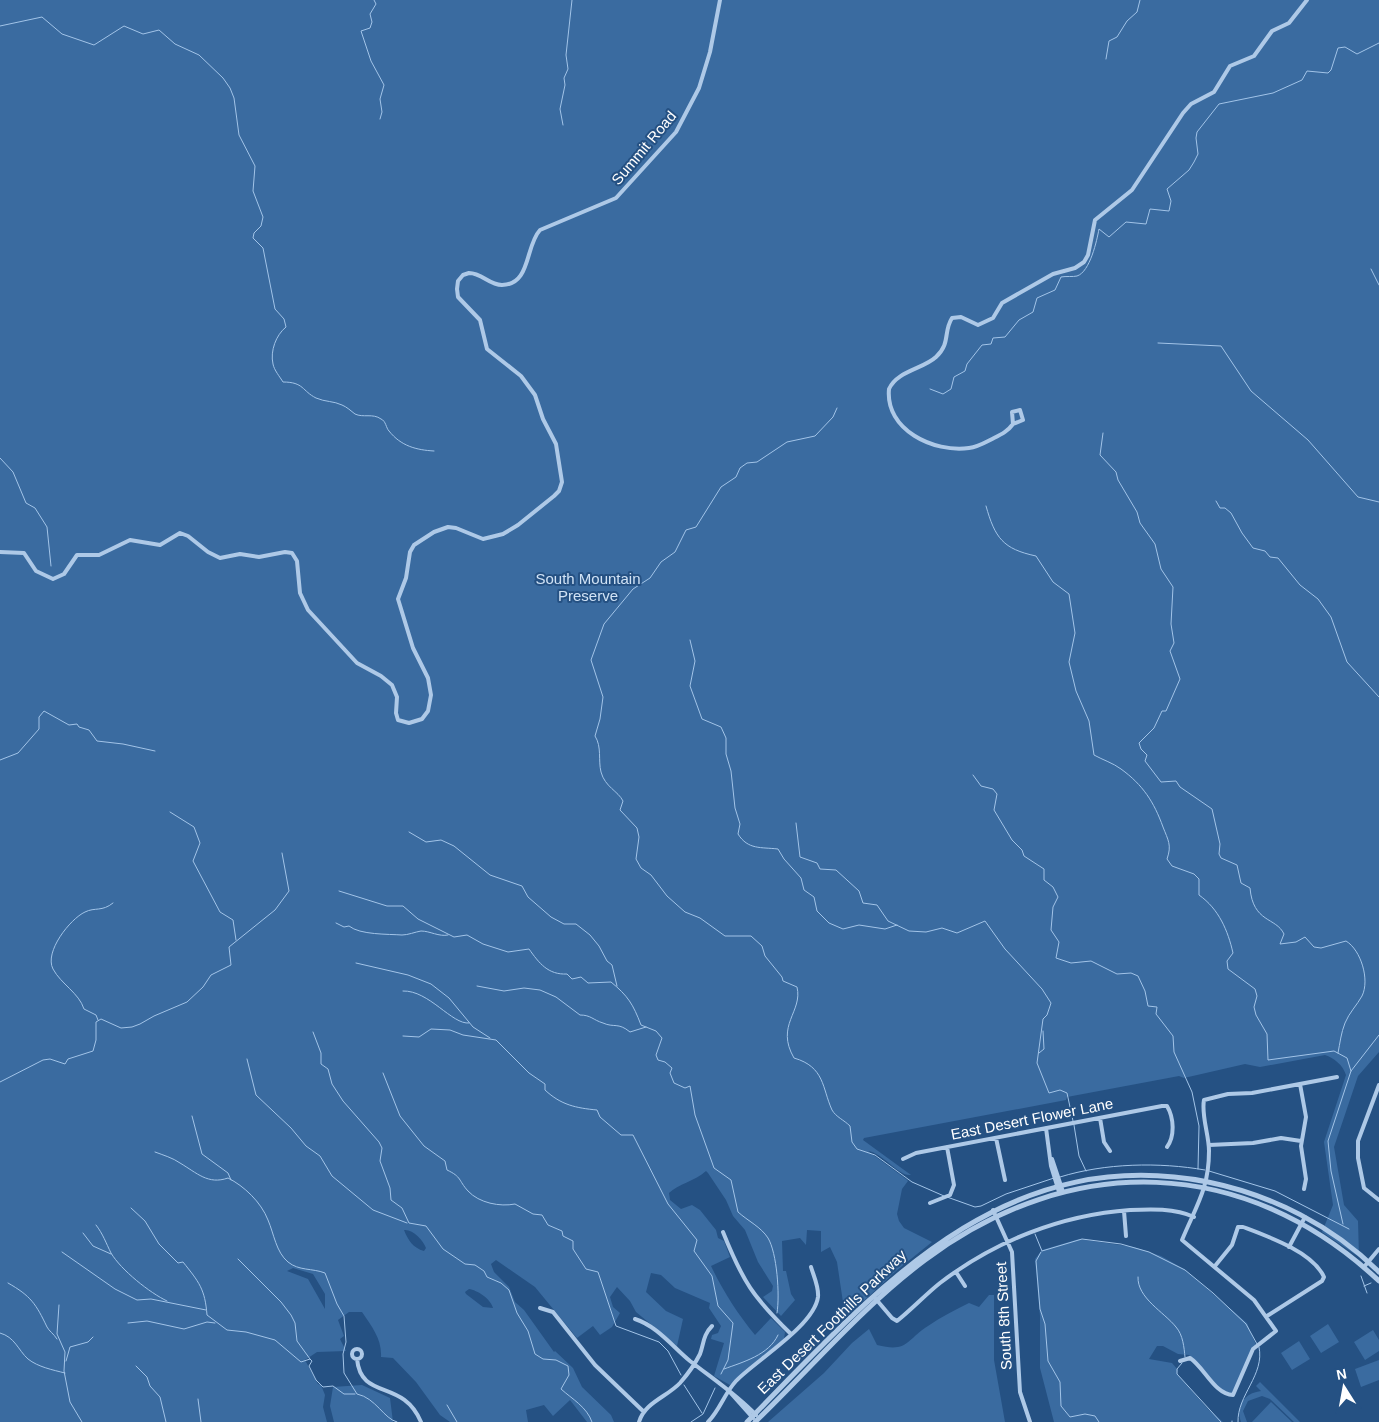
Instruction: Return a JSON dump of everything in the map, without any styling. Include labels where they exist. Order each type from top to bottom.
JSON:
[{"type":"street","name":"Summit Road","points":[[0,552],[24,553],[39,573],[53,579],[64,574],[77,555],[100,555],[130,540],[160,545],[180,533],[188,536],[210,554],[220,558],[240,554],[259,557],[285,552],[292,553],[297,562],[300,592],[310,613],[357,663],[392,684],[398,697],[396,714],[398,720],[409,723],[422,719],[428,709],[430,687],[426,673],[413,648],[398,600],[407,574],[410,552],[419,541],[448,527],[456,528],[483,540],[503,534],[523,522],[554,496],[562,482],[556,444],[551,431],[543,419],[535,395],[522,376],[487,350],[480,320],[458,298],[456,289],[458,281],[469,272],[496,284],[505,285],[514,282],[524,270],[534,240],[540,230],[612,201],[629,186],[676,132],[688,113],[708,60],[720,0]]},
{"type":"street","points":[[1013,424],[1002,434],[973,447],[939,447],[910,433],[900,424],[891,410],[889,389],[909,371],[926,365],[938,356],[947,343],[948,327],[952,318],[961,318],[978,325],[984,323],[993,318],[1002,303],[1053,274],[1075,268],[1084,262],[1088,255],[1095,220],[1132,190],[1190,104],[1214,92],[1230,66],[1254,56],[1272,31],[1290,23],[1307,0]]},
{"type":"street","points":[[1180,1361],[1190,1358],[1218,1388],[1228,1395],[1233,1395],[1252,1349],[1276,1331],[1268,1316],[1254,1300],[1216,1266],[1182,1240],[1194,1217],[1207,1175],[1209,1145],[1204,1100],[1228,1094],[1252,1093],[1337,1077]]},
{"type":"street","points":[[1300,1084],[1306,1116],[1301,1141],[1306,1179],[1304,1189]]},
{"type":"street","points":[[1379,1085],[1358,1141],[1358,1158],[1364,1188],[1379,1200]]},
{"type":"street","name":"East Desert Flower Lane","points":[[903,1159],[916,1153],[1167,1106],[1173,1131],[1172,1140],[1167,1147]]},
{"type":"street","points":[[1100,1118],[1104,1142],[1110,1150]]},
{"type":"street","points":[[1046,1128],[1059,1186]]},
{"type":"street","points":[[996,1138],[1004,1180]]},
{"type":"street","points":[[1209,1145],[1253,1143],[1281,1138],[1301,1141]]},
{"type":"street","points":[[930,1203],[943,1200],[950,1195],[954,1185],[947,1147]]},
{"type":"street","points":[[1140,1176],[1140,1182]]},
{"type":"street","name":"East Desert Foothills Parkway","points":[[756,1418],[874,1297],[909,1264],[936,1244],[993,1210],[1059,1186],[1092,1179],[1140,1176],[1178,1177],[1205,1185],[1256,1202],[1302,1222],[1334,1243],[1379,1281]]},
{"type":"street","name":"East Desert Foothills Parkway","points":[[747,1422],[756,1418],[878,1302],[938,1250],[996,1216],[1059,1186],[1094,1186],[1140,1182],[1205,1185],[1257,1195],[1305,1217],[1337,1237],[1379,1272]]},
{"type":"street","name":"South 8th Street","points":[[993,1210],[1008,1242],[1014,1262],[1016,1352],[1020,1392],[1030,1422]]},
{"type":"street","points":[[874,1297],[892,1318],[897,1321],[956,1272],[1008,1242],[1060,1221],[1097,1213],[1155,1210],[1184,1213],[1194,1217]]},
{"type":"street","points":[[1124,1211],[1126,1236]]},
{"type":"street","points":[[1289,1247],[1305,1217]]},
{"type":"street","points":[[1216,1266],[1232,1245],[1238,1228],[1250,1229],[1289,1247],[1309,1260],[1324,1277],[1322,1281],[1268,1316]]},
{"type":"street","points":[[723,1232],[745,1283],[763,1307],[791,1334]]},
{"type":"street","points":[[1364,1267],[1379,1249]]},
{"type":"street","points":[[708,1422],[716,1414],[728,1390],[743,1374],[772,1352],[791,1334],[817,1302],[818,1288],[810,1267]]},
{"type":"street","points":[[956,1272],[965,1286]]},
{"type":"street","points":[[540,1308],[549,1309],[553,1312],[595,1365],[644,1412]]},
{"type":"street","points":[[635,1319],[654,1329],[694,1364],[738,1397],[740,1402]]},
{"type":"street","points":[[639,1422],[644,1412],[680,1383],[694,1364],[706,1332],[712,1326]]},
{"type":"street","points":[[357,1359],[364,1380],[373,1386],[399,1395],[413,1407],[420,1422]]},
{"type":"street","points":[[728,1390],[756,1418]]},
{"type":"green space","name":"South Mountain Preserve","points":[[0,0],[1379,0],[1379,1052],[1358,1076],[1334,1147],[1344,1205],[1358,1221],[1359,1257],[1322,1232],[1333,1205],[1324,1142],[1346,1075],[1343,1068],[1335,1060],[1325,1055],[1260,1067],[1245,1064],[1184,1078],[1179,1076],[1067,1097],[1066,1100],[864,1138],[863,1140],[911,1175],[906,1175],[879,1156],[868,1151],[908,1181],[902,1189],[897,1214],[899,1221],[904,1228],[932,1242],[896,1271],[852,1312],[844,1309],[837,1262],[830,1247],[821,1252],[821,1231],[807,1230],[806,1245],[800,1238],[782,1241],[783,1271],[786,1271],[791,1294],[795,1300],[781,1316],[763,1297],[772,1291],[773,1286],[758,1262],[745,1230],[733,1216],[726,1200],[708,1173],[706,1171],[677,1187],[669,1193],[670,1200],[681,1209],[692,1205],[700,1210],[716,1230],[718,1238],[724,1241],[730,1257],[711,1266],[725,1293],[742,1318],[755,1335],[771,1318],[785,1332],[784,1339],[730,1385],[714,1376],[724,1343],[711,1339],[712,1335],[718,1333],[721,1326],[709,1308],[710,1303],[675,1288],[661,1275],[651,1273],[646,1292],[666,1311],[683,1319],[677,1346],[636,1312],[630,1301],[617,1287],[610,1297],[613,1307],[620,1313],[612,1327],[600,1335],[593,1326],[577,1338],[535,1287],[496,1260],[491,1264],[494,1272],[509,1287],[515,1302],[524,1310],[554,1352],[573,1368],[582,1387],[611,1415],[614,1422],[587,1422],[570,1400],[553,1416],[544,1405],[526,1410],[528,1422],[450,1422],[440,1415],[416,1382],[393,1358],[381,1357],[378,1339],[362,1312],[349,1312],[338,1320],[344,1336],[340,1339],[346,1351],[317,1352],[305,1360],[325,1395],[323,1407],[327,1422],[0,1422]],"holes":[[[404,1230],[411,1231],[423,1242],[426,1248],[424,1251],[411,1243]],[[293,1268],[313,1274],[325,1294],[325,1309],[308,1279],[287,1271]],[[469,1289],[480,1293],[490,1301],[493,1308],[483,1307],[465,1292]]]},
{"type":"green space","points":[[1079,1239],[1134,1247],[1161,1256],[1184,1269],[1247,1323],[1256,1345],[1233,1395],[1218,1388],[1189,1355],[1178,1354],[1163,1346],[1157,1346],[1149,1359],[1172,1363],[1178,1370],[1177,1374],[1208,1409],[1223,1422],[1054,1422],[1040,1368],[1040,1316],[1035,1259],[1042,1250]]},
{"type":"green space","points":[[989,1295],[994,1295],[994,1360],[1005,1422],[768,1422],[824,1373],[852,1343],[869,1329],[877,1345],[887,1347],[901,1346],[933,1323],[969,1303],[979,1307]]},
{"type":"green space","points":[[1328,1324],[1339,1342],[1321,1353],[1310,1336]]},
{"type":"green space","points":[[1373,1330],[1379,1340],[1379,1351],[1365,1360],[1354,1342]]},
{"type":"green space","points":[[1299,1341],[1310,1359],[1292,1370],[1281,1353]]},
{"type":"green space","points":[[1379,1360],[1379,1380],[1361,1387],[1355,1369]]},
{"type":"green space","points":[[1260,1382],[1300,1422],[1294,1422],[1270,1399],[1262,1396],[1248,1401],[1243,1411],[1247,1422],[1241,1422],[1239,1416],[1240,1405],[1250,1394],[1261,1391],[1256,1386]]},
{"type":"green space","points":[[362,1385],[390,1398],[393,1422],[334,1422],[330,1406],[333,1387]]},
{"type":"green space","points":[[1271,1402],[1292,1422],[1252,1422]]},
{"type":"waterway","points":[[374,0],[376,4],[370,14],[372,22],[370,28],[361,31],[371,61],[384,85],[380,99],[382,112],[380,119]]},
{"type":"waterway","points":[[563,125],[560,109],[565,85],[564,78],[568,69],[566,55],[572,0]]},
{"type":"waterway","points":[[1106,59],[1109,41],[1117,37],[1127,21],[1137,12],[1140,0]]},
{"type":"waterway","points":[[0,26],[42,17],[62,34],[94,45],[124,26],[143,34],[159,30],[175,44],[199,55],[223,78],[234,98],[239,135],[255,166],[253,191],[263,217],[261,226],[254,233],[253,238],[263,248],[275,309],[284,319],[286,327],[279,334],[273,349],[272,359],[276,371],[283,382],[299,385],[316,398],[339,404],[358,415],[378,417],[384,421],[388,430],[404,444],[421,450],[434,451]]},
{"type":"waterway","points":[[930,389],[943,394],[951,389],[954,377],[965,371],[967,364],[982,345],[991,344],[993,338],[1005,337],[1019,320],[1033,312],[1037,298],[1055,290],[1061,277],[1077,276],[1082,273],[1086,269],[1092,255],[1099,229],[1109,237],[1126,222],[1146,224],[1150,209],[1169,211],[1171,201],[1167,189],[1189,170],[1194,162],[1198,154],[1197,132],[1219,104],[1273,93],[1302,80],[1307,71],[1328,73],[1331,70],[1338,48],[1345,47],[1357,54],[1379,43]]},
{"type":"waterway","points":[[1371,269],[1379,285]]},
{"type":"waterway","points":[[1158,343],[1221,346],[1251,391],[1308,440],[1358,497],[1379,502]]},
{"type":"waterway","points":[[837,408],[833,417],[815,436],[787,442],[757,462],[747,463],[740,468],[736,477],[721,487],[696,527],[686,530],[675,552],[661,562],[650,578],[633,589],[604,624],[591,660],[603,697],[595,736],[603,777],[623,801],[620,810],[637,828],[639,837],[636,859],[641,868],[651,875],[667,896],[685,912],[700,918],[725,936],[751,936],[762,946],[765,956],[782,977],[783,981],[797,987],[798,996],[787,1036],[794,1058],[812,1067],[817,1073],[824,1086],[832,1110],[850,1126],[852,1142],[857,1149],[875,1155],[912,1182],[944,1196]]},
{"type":"waterway","points":[[1103,433],[1100,455],[1116,472],[1118,480],[1137,512],[1140,523],[1155,544],[1161,569],[1173,587],[1171,624],[1174,643],[1170,651],[1180,679],[1166,711],[1162,711],[1154,728],[1139,743],[1141,749],[1147,755],[1145,761],[1161,782],[1176,781],[1180,787],[1212,809],[1220,844],[1219,854],[1221,858],[1237,865],[1241,883],[1250,888],[1255,908],[1284,934],[1280,944],[1296,942],[1305,937],[1314,947],[1321,948],[1346,941],[1356,951],[1363,966],[1364,989],[1362,996],[1345,1023],[1338,1053]]},
{"type":"waterway","points":[[0,458],[13,472],[26,503],[35,508],[47,527],[51,566]]},
{"type":"waterway","points":[[1216,501],[1220,508],[1225,508],[1231,513],[1253,548],[1265,551],[1270,557],[1278,558],[1300,585],[1318,599],[1331,617],[1347,662],[1379,697]]},
{"type":"waterway","points":[[986,506],[993,526],[1002,540],[1016,550],[1036,556],[1053,582],[1069,594],[1075,633],[1069,662],[1076,691],[1089,721],[1094,755],[1121,769],[1142,788],[1156,810],[1168,839],[1169,850],[1167,859],[1172,866],[1194,874],[1199,879],[1199,895],[1212,907],[1222,921],[1228,937],[1233,953],[1227,961],[1228,969],[1255,989],[1257,996],[1254,1007],[1256,1015],[1267,1034],[1268,1060],[1334,1051],[1347,1058],[1351,1071]]},
{"type":"waterway","points":[[690,640],[695,661],[690,686],[702,719],[721,727],[726,738],[726,754],[731,771],[735,808],[740,824],[738,834],[746,843],[751,845],[761,848],[778,849],[784,859],[801,878],[804,890],[814,897],[817,911],[829,923],[843,929],[859,925],[885,929],[897,925]]},
{"type":"waterway","points":[[0,760],[18,753],[39,729],[39,717],[44,711],[69,725],[77,724],[79,727],[89,730],[97,741],[155,751]]},
{"type":"waterway","points":[[973,775],[981,786],[993,789],[997,794],[994,810],[1012,840],[1022,850],[1024,856],[1044,869],[1044,880],[1053,887],[1058,897],[1053,907],[1051,930],[1059,942],[1056,958],[1071,963],[1091,961],[1117,974],[1131,973],[1138,976],[1145,991],[1148,1006],[1157,1007],[1156,1014],[1173,1036],[1174,1052],[1192,1092],[1199,1126],[1198,1169]]},
{"type":"waterway","points":[[170,812],[194,827],[200,843],[193,861],[220,912],[233,920],[236,940]]},
{"type":"waterway","points":[[796,823],[800,857],[817,863],[820,869],[836,870],[859,891],[863,903],[877,905],[888,921],[909,931],[926,932],[942,928],[957,933],[985,921],[1005,949],[1042,989],[1051,1003],[1047,1015],[1043,1019],[1037,1063],[1049,1093],[1060,1090],[1067,1093],[1073,1121]]},
{"type":"waterway","points":[[409,832],[426,842],[441,840],[454,846],[490,875],[522,886],[528,897],[551,917],[564,924],[576,924],[590,935],[599,946],[607,961],[612,965],[617,986]]},
{"type":"waterway","points":[[0,1082],[43,1060],[50,1059],[65,1064],[68,1059],[93,1051],[96,1040],[96,1022],[101,1019],[121,1028],[132,1027],[187,1002],[203,987],[211,975],[231,965],[229,947],[275,910],[289,891],[282,853]]},
{"type":"waterway","points":[[339,891],[387,906],[403,906],[418,919],[454,937],[467,935],[483,944],[508,952],[529,949],[540,963],[549,970],[560,974],[567,974],[572,979],[581,977],[588,983],[611,982],[622,992],[632,1006],[641,1025],[656,1031],[662,1038],[656,1055],[658,1060],[665,1062],[672,1068],[670,1073],[674,1083],[685,1088],[690,1086],[695,1115],[714,1168],[731,1180],[738,1212],[758,1227],[768,1238],[774,1254],[777,1274],[777,1313]]},
{"type":"waterway","points":[[98,1020],[96,1015],[84,1009],[82,1003],[56,974],[51,962],[52,954],[55,945],[72,921],[85,912],[105,908],[113,903]]},
{"type":"waterway","points":[[336,923],[344,927],[349,926],[374,934],[407,935],[421,931],[448,935]]},
{"type":"waterway","points":[[356,963],[408,975],[431,984],[449,998],[473,1027],[490,1038]]},
{"type":"waterway","points":[[477,986],[504,991],[524,988],[540,990],[556,997],[580,1015],[600,1022],[619,1026],[630,1032],[646,1027]]},
{"type":"waterway","points":[[403,991],[413,992],[422,996],[455,1019],[469,1023]]},
{"type":"waterway","points":[[403,1036],[419,1037],[431,1029],[450,1030],[463,1035],[496,1040],[529,1073],[545,1084],[545,1090],[551,1095],[569,1105],[597,1110],[600,1117],[621,1135],[633,1135],[668,1204],[697,1240],[694,1251],[712,1276],[718,1306],[733,1323],[728,1360],[721,1374]]},
{"type":"waterway","points":[[1039,1053],[1044,1049],[1043,1031]]},
{"type":"waterway","points":[[313,1032],[321,1053],[321,1064],[328,1069],[332,1084],[343,1101],[379,1142],[382,1148],[380,1161],[390,1188],[391,1200],[402,1208],[409,1223],[426,1226],[443,1249],[465,1264],[475,1265],[484,1271],[487,1277],[501,1283],[509,1290],[517,1313],[528,1331],[535,1354],[543,1359],[556,1360],[568,1366],[569,1375],[561,1389],[587,1412],[592,1422]]},
{"type":"waterway","points":[[1343,1224],[1331,1171],[1328,1141],[1351,1071],[1379,1035]]},
{"type":"waterway","points":[[247,1059],[256,1095],[291,1128],[306,1146],[320,1156],[332,1176],[373,1210],[407,1223]]},
{"type":"waterway","points":[[383,1073],[400,1116],[424,1146],[445,1161],[447,1170],[458,1177],[468,1191],[478,1199],[503,1205],[515,1204],[533,1214],[542,1215],[548,1225],[562,1231],[563,1236],[573,1241],[573,1249],[586,1269],[598,1272],[616,1326],[659,1342],[668,1351],[681,1375]]},
{"type":"waterway","points":[[192,1116],[202,1154],[228,1173],[231,1180]]},
{"type":"waterway","points":[[1074,1125],[1079,1156],[1086,1171]]},
{"type":"waterway","points":[[155,1152],[174,1160],[203,1177],[214,1180],[228,1178],[240,1185],[251,1195],[265,1213],[278,1248],[284,1258],[297,1267],[325,1273],[337,1304],[344,1316],[346,1342],[343,1354],[344,1373],[357,1394],[364,1396],[388,1417],[397,1422]]},
{"type":"waterway","points":[[1060,1177],[1077,1172],[1132,1165],[1187,1167],[1205,1170]]},
{"type":"waterway","points":[[1209,1171],[1275,1191],[1349,1229]]},
{"type":"waterway","points":[[947,1197],[975,1207],[981,1206],[1006,1194],[1054,1178]]},
{"type":"waterway","points":[[131,1208],[145,1221],[159,1244],[178,1263],[183,1262],[193,1275],[203,1292],[207,1315],[227,1330],[246,1332],[275,1340],[301,1362],[310,1359],[312,1361],[309,1366],[316,1380],[323,1387],[333,1386],[344,1394],[355,1394]]},
{"type":"waterway","points":[[96,1225],[111,1253],[122,1267],[144,1287],[167,1301]]},
{"type":"waterway","points":[[83,1233],[93,1246],[111,1254]]},
{"type":"waterway","points":[[1035,1234],[1042,1251],[1082,1239],[1121,1244],[1149,1252],[1185,1270],[1213,1293],[1246,1324],[1257,1344]]},
{"type":"waterway","points":[[62,1252],[115,1289],[137,1300],[151,1299],[206,1310]]},
{"type":"waterway","points":[[1041,1252],[1036,1261],[1040,1309],[1045,1324],[1048,1361],[1060,1382],[1061,1406],[1070,1417],[1085,1414],[1095,1416],[1099,1422]]},
{"type":"waterway","points":[[238,1259],[281,1302],[291,1315],[295,1323],[297,1341],[310,1359]]},
{"type":"waterway","points":[[1361,1276],[1367,1293]]},
{"type":"waterway","points":[[1138,1277],[1139,1285],[1146,1298],[1178,1330],[1183,1341],[1185,1357]]},
{"type":"waterway","points":[[8,1283],[32,1301],[57,1339]]},
{"type":"waterway","points":[[1364,1286],[1371,1283]]},
{"type":"waterway","points":[[59,1305],[57,1334],[65,1352],[64,1371],[70,1402],[82,1422]]},
{"type":"waterway","points":[[128,1323],[147,1321],[184,1329],[207,1322],[215,1323]]},
{"type":"waterway","points":[[0,1333],[9,1337],[32,1362],[65,1373]]},
{"type":"waterway","points":[[724,1369],[762,1353],[774,1342],[778,1335]]},
{"type":"waterway","points":[[66,1361],[70,1347],[88,1342],[93,1337]]},
{"type":"waterway","points":[[1238,1422],[1242,1403],[1258,1367],[1259,1347]]},
{"type":"waterway","points":[[1182,1363],[1177,1369],[1177,1374],[1221,1422]]},
{"type":"waterway","points":[[136,1366],[147,1377],[150,1386],[160,1397],[166,1422]]},
{"type":"waterway","points":[[684,1385],[702,1413]]},
{"type":"waterway","points":[[691,1422],[703,1414],[715,1388]]},
{"type":"waterway","points":[[198,1399],[201,1422]]},
{"type":"waterway","points":[[447,1405],[457,1422]]}]
